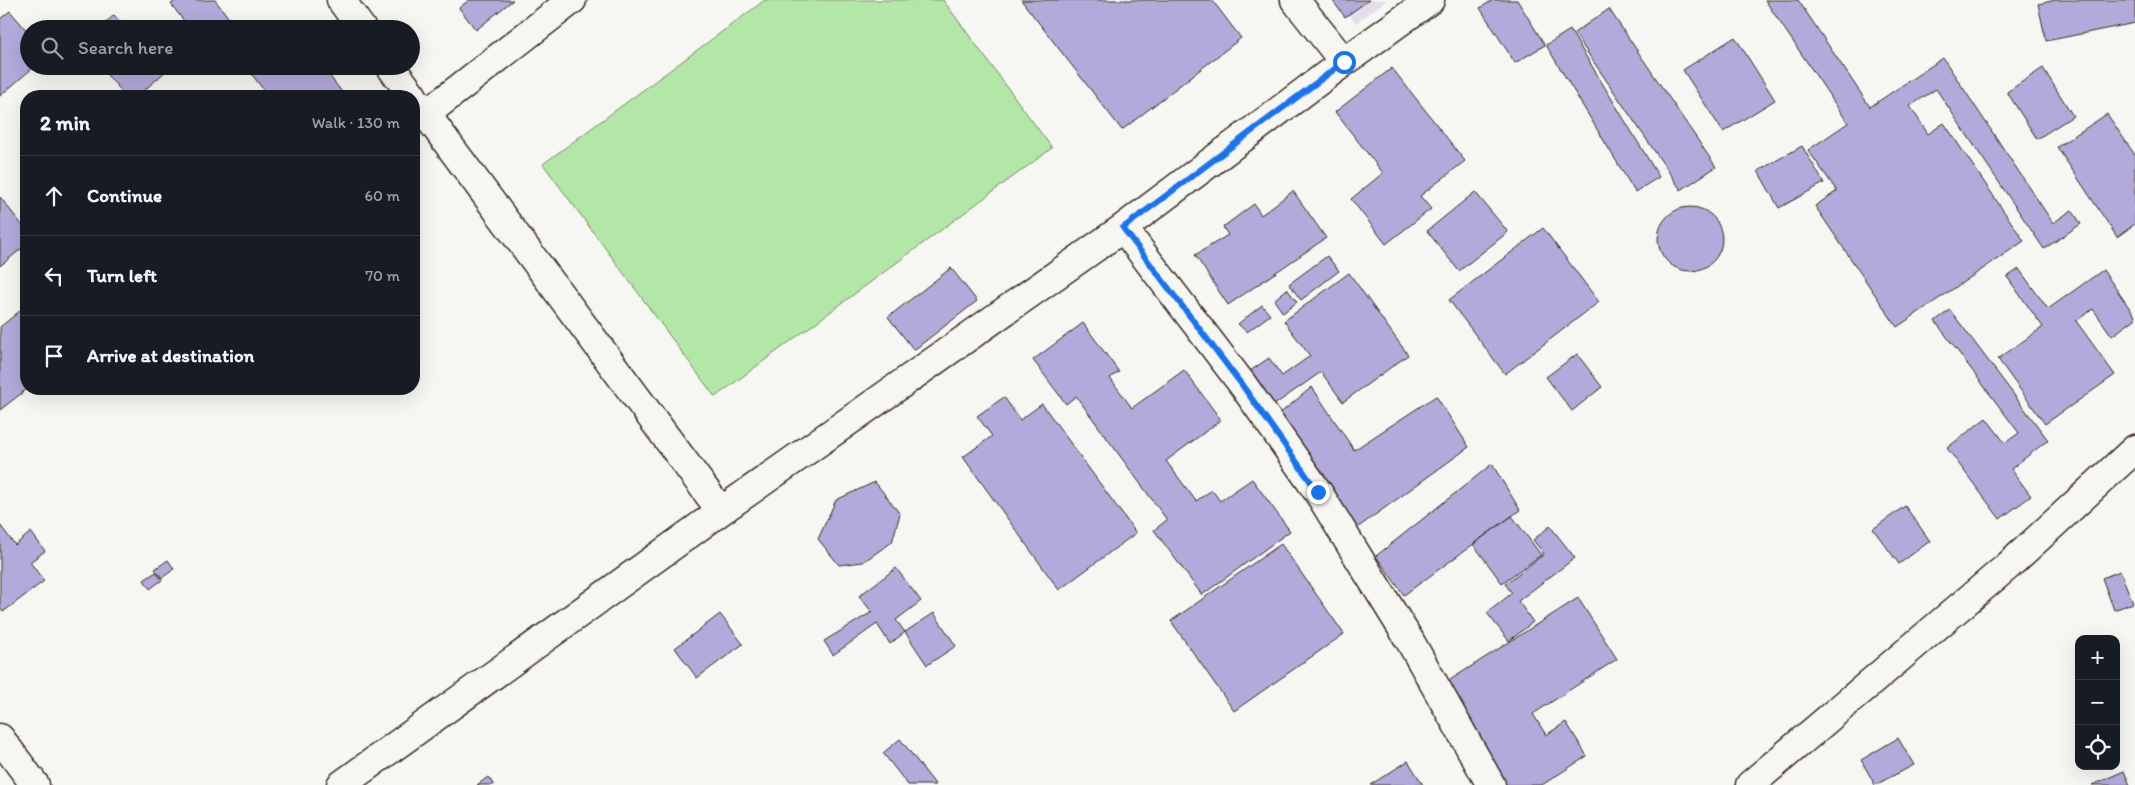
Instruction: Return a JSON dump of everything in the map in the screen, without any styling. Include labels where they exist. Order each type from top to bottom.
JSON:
[{"type":"street","points":[[341,0],[355,20]]},
{"type":"street","points":[[420,101],[572,0]]},
{"type":"street","points":[[1295,0],[1344,62]]},
{"type":"street","points":[[341,785],[721,510],[1123,228],[1344,62],[1430,0]]},
{"type":"street","points":[[397,75],[408,90]]},
{"type":"street","points":[[420,107],[721,510]]},
{"type":"street","points":[[1123,228],[1242,385],[1318,492],[1410,641],[1491,785]]},
{"type":"street","points":[[1750,785],[2009,565],[2135,449]]},
{"type":"street","points":[[4,753],[35,785]]},
{"type":"shaded area","points":[[1337,0],[1387,0],[1356,23]]},
{"type":"green space","points":[[765,0],[943,0],[1052,148],[715,397],[543,164]]},
{"type":"building","points":[[177,0],[215,0],[230,20],[183,20],[171,4]]},
{"type":"building","points":[[469,0],[513,0],[476,30],[459,8]]},
{"type":"building","points":[[1021,0],[1212,0],[1241,38],[1122,130]]},
{"type":"building","points":[[1332,0],[1369,0],[1345,17]]},
{"type":"building","points":[[1493,0],[1517,0],[1545,45],[1515,63],[1480,8]]},
{"type":"building","points":[[1765,0],[1798,0],[1870,107],[1943,58],[2053,223],[2072,210],[2081,224],[2044,249],[1936,89],[1910,106],[1928,134],[1944,123],[2024,241],[1897,327],[1815,206],[1837,191],[1808,150],[1848,123]]},
{"type":"building","points":[[2056,0],[2135,0],[2135,23],[2046,41],[2038,4]]},
{"type":"building","points":[[1609,9],[1716,167],[1681,190],[1574,33]]},
{"type":"building","points":[[10,11],[20,23],[20,75],[24,75],[0,96],[0,19]]},
{"type":"building","points":[[114,15],[119,20],[109,20]]},
{"type":"building","points":[[1570,30],[1659,177],[1635,192],[1546,45]]},
{"type":"building","points":[[1735,37],[1775,100],[1723,132],[1683,70]]},
{"type":"building","points":[[1392,68],[1465,161],[1420,196],[1431,209],[1386,244],[1351,199],[1383,173],[1335,112]]},
{"type":"building","points":[[2043,68],[2073,116],[2037,139],[2007,92]]},
{"type":"building","points":[[107,75],[162,75],[145,90],[121,90]]},
{"type":"building","points":[[252,75],[329,75],[340,90],[264,90]]},
{"type":"building","points":[[2107,114],[2135,155],[2135,224],[2117,237],[2057,147]]},
{"type":"building","points":[[1802,146],[1824,183],[1779,208],[1758,171]]},
{"type":"building","points":[[1293,191],[1326,238],[1228,305],[1195,255],[1228,235],[1223,227],[1254,204],[1261,215]]},
{"type":"building","points":[[1475,192],[1508,232],[1459,271],[1427,231]]},
{"type":"building","points":[[0,197],[20,222],[20,250],[0,266]]},
{"type":"building","points":[[1684,207],[1696,207],[1713,216],[1720,227],[1722,239],[1720,251],[1713,262],[1696,271],[1684,271],[1672,266],[1663,257],[1658,245],[1658,233],[1663,221],[1672,212]]},
{"type":"building","points":[[1543,228],[1599,302],[1505,374],[1449,300]]},
{"type":"building","points":[[1327,256],[1339,271],[1301,300],[1289,284]]},
{"type":"building","points":[[951,268],[977,301],[914,350],[888,317]]},
{"type":"building","points":[[2019,269],[2048,309],[2103,270],[2135,316],[2135,319],[2112,336],[2093,309],[2076,321],[2115,375],[2045,424],[1998,359],[2043,327],[2007,277]]},
{"type":"building","points":[[1349,273],[1408,355],[1343,402],[1321,372],[1274,405],[1250,371],[1269,358],[1282,376],[1310,356],[1284,321]]},
{"type":"building","points":[[1287,289],[1297,302],[1283,313],[1274,300]]},
{"type":"building","points":[[1262,305],[1270,315],[1247,332],[1238,324]]},
{"type":"building","points":[[1950,310],[2048,440],[2011,469],[2031,496],[2000,519],[1947,448],[1986,418],[2005,443],[2019,433],[1935,321]]},
{"type":"building","points":[[20,311],[20,394],[0,410],[0,327]]},
{"type":"building","points":[[1083,323],[1119,372],[1110,378],[1132,408],[1184,370],[1221,420],[1166,461],[1196,501],[1212,490],[1220,501],[1252,479],[1290,531],[1202,595],[1154,530],[1167,520],[1076,396],[1066,404],[1033,360]]},
{"type":"building","points":[[1577,354],[1602,387],[1572,411],[1546,377]]},
{"type":"building","points":[[1312,387],[1354,450],[1436,396],[1469,447],[1357,528],[1278,415]]},
{"type":"building","points":[[1004,397],[1020,420],[1042,404],[1136,533],[1059,590],[963,457],[992,436],[977,416]]},
{"type":"building","points":[[1492,464],[1520,510],[1404,595],[1376,556]]},
{"type":"building","points":[[875,482],[900,514],[892,542],[863,562],[839,565],[818,539],[836,500]]},
{"type":"building","points":[[1905,506],[1930,541],[1899,564],[1873,529]]},
{"type":"building","points":[[1512,516],[1541,555],[1502,583],[1473,544]]},
{"type":"building","points":[[0,525],[15,545],[31,532],[45,551],[30,562],[44,581],[3,612],[0,608]]},
{"type":"building","points":[[1550,526],[1575,558],[1518,601],[1533,622],[1509,641],[1487,613],[1512,593],[1505,584],[1544,554],[1533,540]]},
{"type":"building","points":[[1281,544],[1344,634],[1234,711],[1171,621]]},
{"type":"building","points":[[168,560],[174,569],[162,578],[155,569]]},
{"type":"building","points":[[896,568],[921,601],[896,620],[905,632],[890,644],[877,624],[833,655],[824,641],[872,612],[859,596]]},
{"type":"building","points":[[2120,571],[2133,603],[2114,610],[2102,578]]},
{"type":"building","points":[[156,572],[162,580],[150,589],[144,580]]},
{"type":"building","points":[[1578,598],[1617,659],[1533,714],[1546,735],[1566,722],[1587,756],[1542,785],[1502,785],[1439,687]]},
{"type":"building","points":[[934,613],[956,646],[927,665],[905,632]]},
{"type":"building","points":[[720,614],[743,644],[697,678],[675,648]]},
{"type":"building","points":[[1898,738],[1914,765],[1875,785],[1861,760]]},
{"type":"building","points":[[900,739],[935,785],[908,785],[883,753]]},
{"type":"building","points":[[1408,761],[1423,785],[1370,785]]},
{"type":"building","points":[[2124,771],[2130,785],[2092,785]]},
{"type":"building","points":[[488,777],[494,785],[477,785]]},
{"type":"route","points":[[1318,492],[1242,385],[1123,228],[1344,62]]}]
